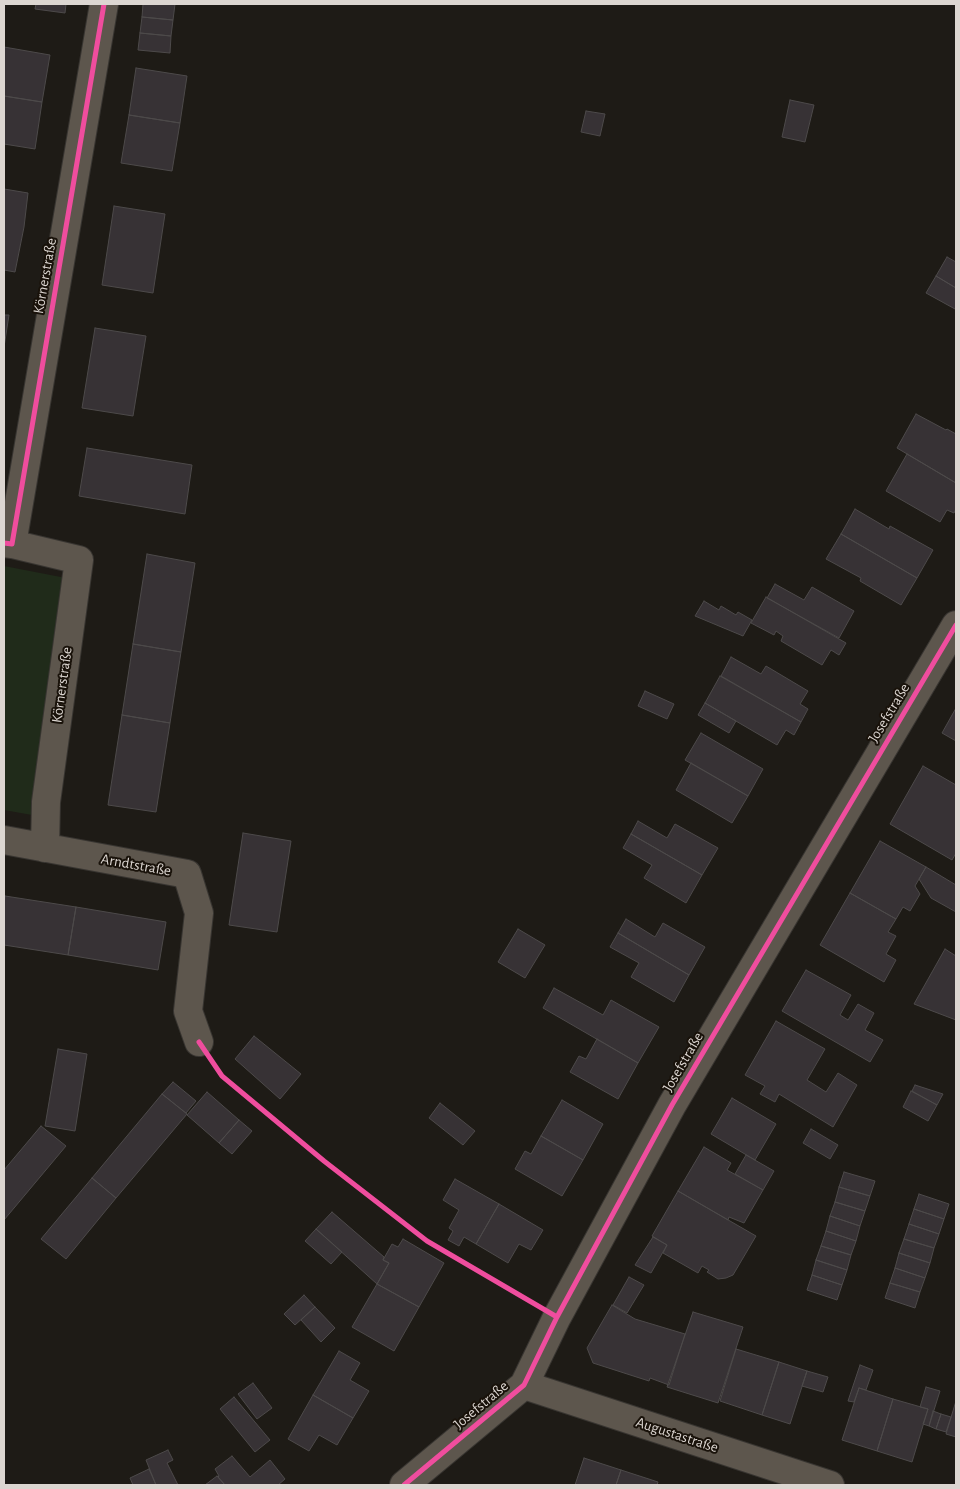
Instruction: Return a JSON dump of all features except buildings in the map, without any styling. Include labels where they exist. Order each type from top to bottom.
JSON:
[{"type":"street","name":"Körnerstraße","points":[[45,848],[46,802],[79,560],[8,544],[104,4]]},
{"type":"street","name":"Josefstraße","points":[[404,1485],[524,1385],[557,1317],[672,1106],[956,625]]},
{"type":"street","name":"Arndtstraße","points":[[4,840],[187,874],[199,913],[188,1011],[199,1042]]},
{"type":"street","name":"Augustastraße","points":[[524,1385],[830,1485]]},
{"type":"green space","points":[[4,566],[66,578],[32,815],[4,810]]},
{"type":"cycle path","points":[[4,543],[12,544],[104,4]]},
{"type":"cycle path","points":[[404,1485],[524,1385],[557,1317],[672,1105],[956,625]]},
{"type":"cycle path","points":[[199,1042],[222,1076],[324,1161],[427,1241],[557,1317]]}]
